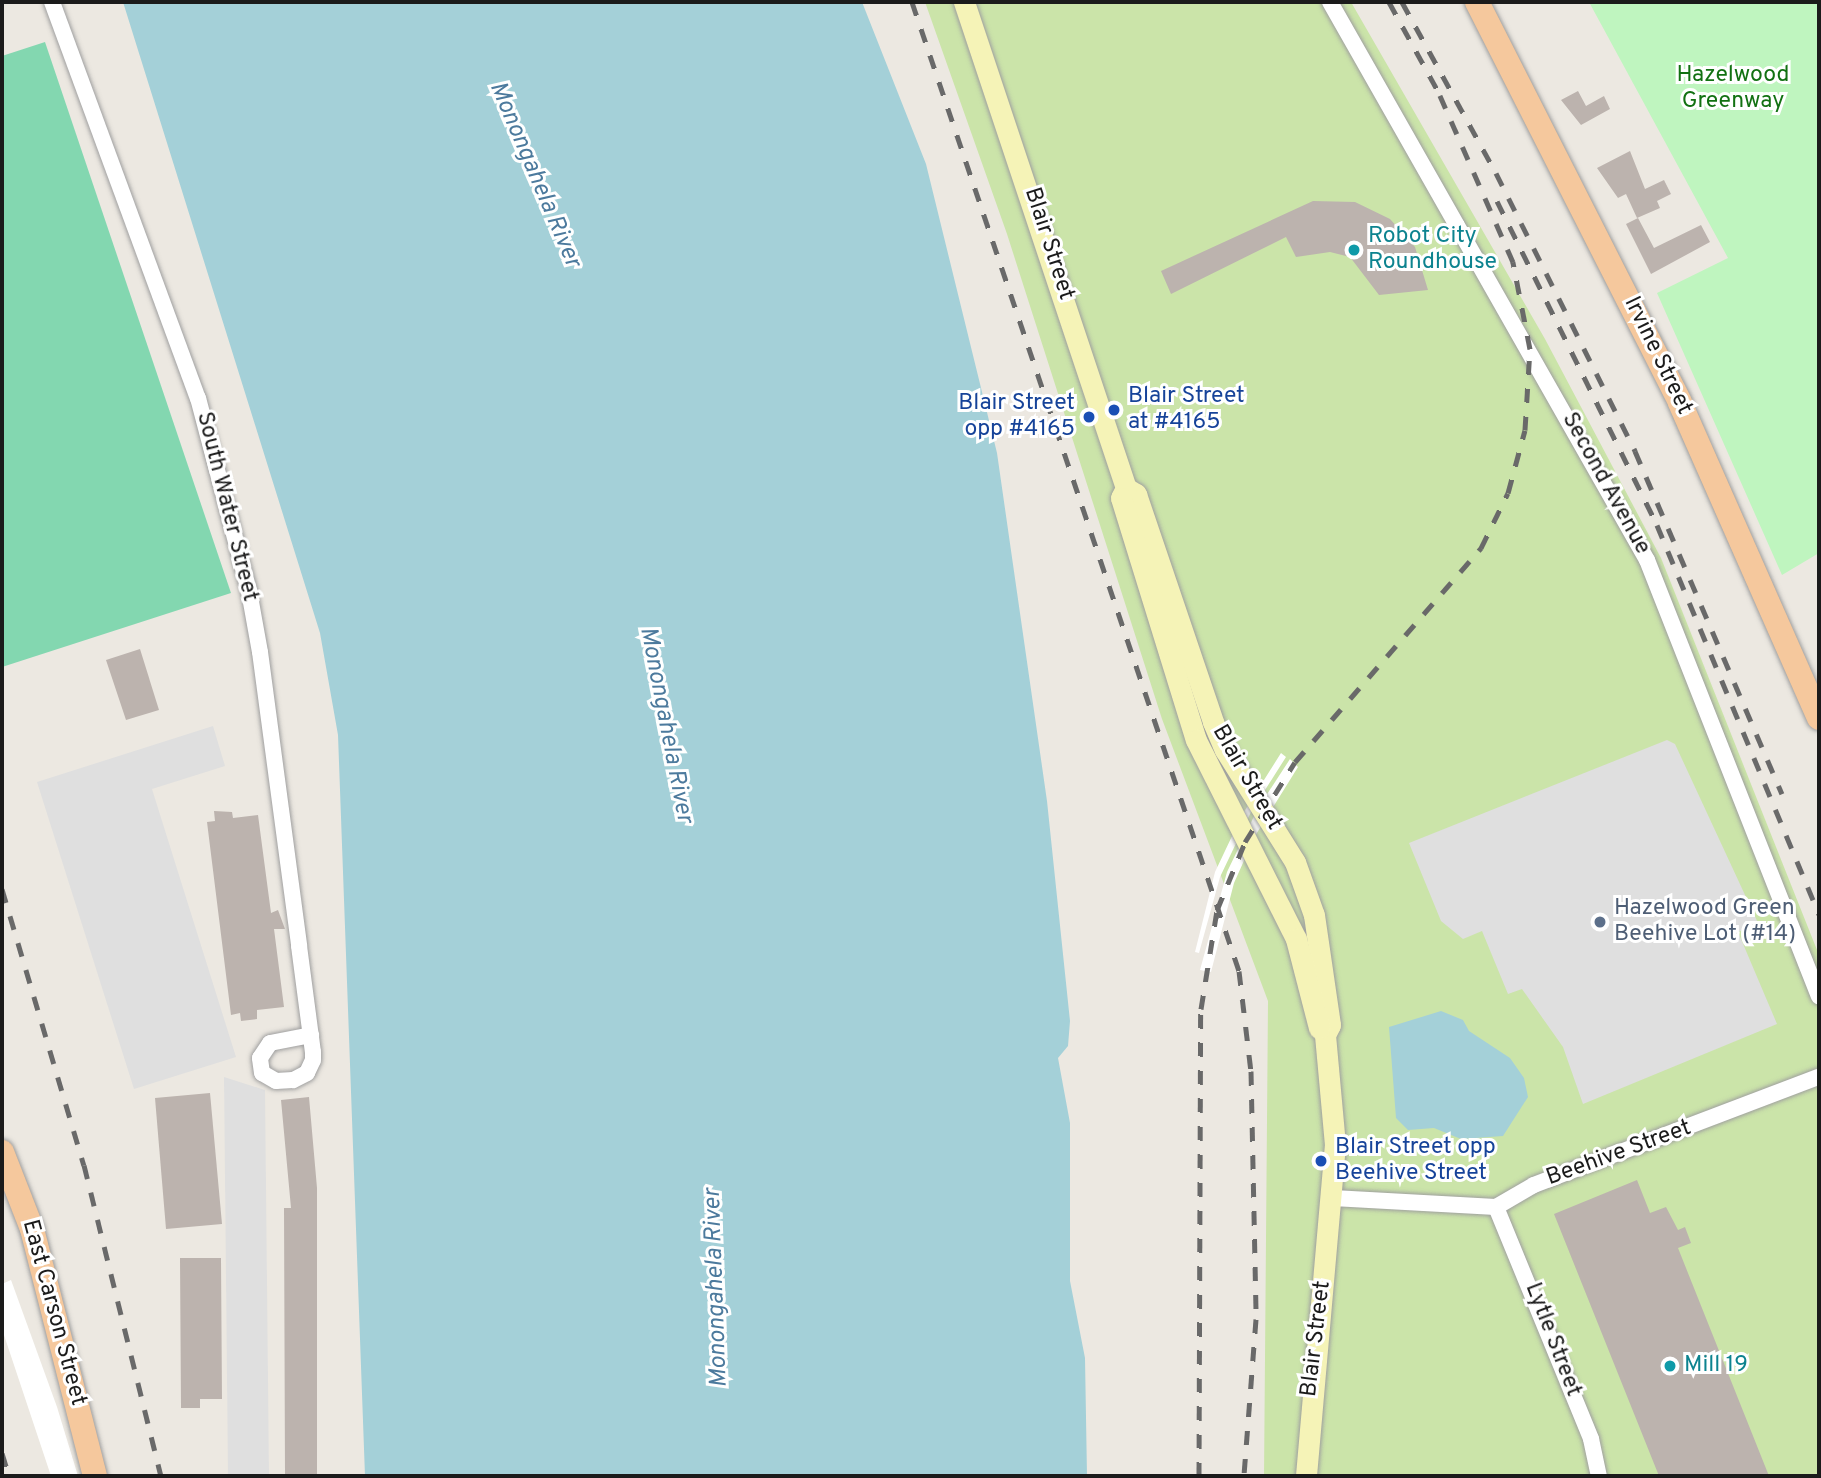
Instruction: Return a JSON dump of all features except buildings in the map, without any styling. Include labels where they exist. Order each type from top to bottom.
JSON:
[{"type":"main road","name":"Irvine Street","points":[[1477,2],[1680,403],[1819,718]]},
{"type":"main road","name":"East Carson Street","points":[[2,1152],[49,1287],[95,1476]]},
{"type":"street","name":"South Water Street","points":[[52,2],[169,313],[226,490],[260,652],[311,1035]]},
{"type":"street","name":"Blair Street","points":[[964,2],[1126,488],[1136,494],[1224,750],[1305,885],[1330,1025],[1325,1035],[1335,1144],[1333,1198],[1306,1476]]},
{"type":"street","name":"Second Avenue","points":[[1330,2],[1647,561],[1819,996]]},
{"type":"street","name":"Blair Street","points":[[1126,488],[1121,498],[1196,740],[1296,939],[1318,1027],[1325,1035]]},
{"type":"street","name":"Beehive Street","points":[[1496,1207],[1546,1180],[1669,1138],[1819,1077]]},
{"type":"street","points":[[1333,1198],[1496,1207]]},
{"type":"street","name":"Lytle Street","points":[[1496,1207],[1591,1439],[1599,1476]]},
{"type":"green space","points":[[925,2],[1351,2],[1545,339],[1661,558],[1819,955],[1819,1476],[1264,1476],[1268,1001],[1162,719],[1007,234]]},
{"type":"green space","name":"Hazelwood Greenway","points":[[1589,2],[1819,2],[1819,553],[1782,575],[1657,293],[1728,258]]},
{"type":"green space","points":[[45,42],[231,593],[2,667],[2,56]]},
{"type":"shaded area","points":[[213,726],[225,766],[152,789],[236,1057],[134,1089],[37,782]]},
{"type":"shaded area","name":"Hazelwood Green Beehive Lot (#14)","points":[[1667,740],[1675,744],[1758,923],[1738,932],[1777,1024],[1583,1104],[1563,1047],[1522,989],[1508,994],[1482,931],[1463,939],[1441,921],[1409,843]]},
{"type":"shaded area","points":[[224,1077],[265,1090],[269,1476],[228,1476]]},
{"type":"water","name":"Monongahela River","points":[[123,2],[862,2],[926,164],[997,453],[1047,801],[1070,1021],[1068,1046],[1058,1058],[1070,1123],[1070,1281],[1085,1358],[1087,1476],[365,1476],[338,735],[320,633]]},
{"type":"water","points":[[1441,1011],[1463,1020],[1469,1031],[1510,1058],[1524,1078],[1528,1097],[1503,1136],[1461,1139],[1434,1128],[1408,1130],[1396,1118],[1389,1027]]},
{"type":"pier","points":[[1281,753],[1286,757],[1251,812],[1220,877],[1199,953],[1195,952],[1215,872],[1242,815]]},
{"type":"pier","points":[[1290,759],[1298,767],[1255,836],[1234,883],[1211,972],[1200,970],[1227,872],[1258,808]]},
{"type":"pier","points":[[11,1280],[57,1407],[78,1476],[51,1476],[2,1329],[2,1284]]},
{"type":"railway","points":[[912,2],[1239,971],[1251,1071],[1256,1319],[1244,1476]]},
{"type":"railway","points":[[1389,2],[1439,93]]},
{"type":"railway","points":[[1402,2],[1496,173],[1635,451],[1782,794]]},
{"type":"railway","points":[[1199,1476],[1201,1009],[1217,910],[1245,842],[1295,762],[1481,548],[1508,493],[1525,430],[1530,349],[1513,262],[1435,84]]},
{"type":"railway","points":[[1497,201],[1657,525],[1819,915]]},
{"type":"railway","points":[[2,889],[84,1165],[161,1476]]},
{"type":"railway","points":[[2,1453],[9,1476]]},
{"type":"place","name":"Robot City Roundhouse","points":[[1354,250]]},
{"type":"place","name":"Blair Street at #4165","points":[[1114,410]]},
{"type":"place","name":"Blair Street opp #4165","points":[[1089,417]]},
{"type":"place","name":"Hazelwood Green Beehive Lot (#14)","points":[[1600,922]]},
{"type":"place","name":"Blair Street opp Beehive Street","points":[[1321,1161]]},
{"type":"place","name":"Mill 19","points":[[1670,1366]]}]
